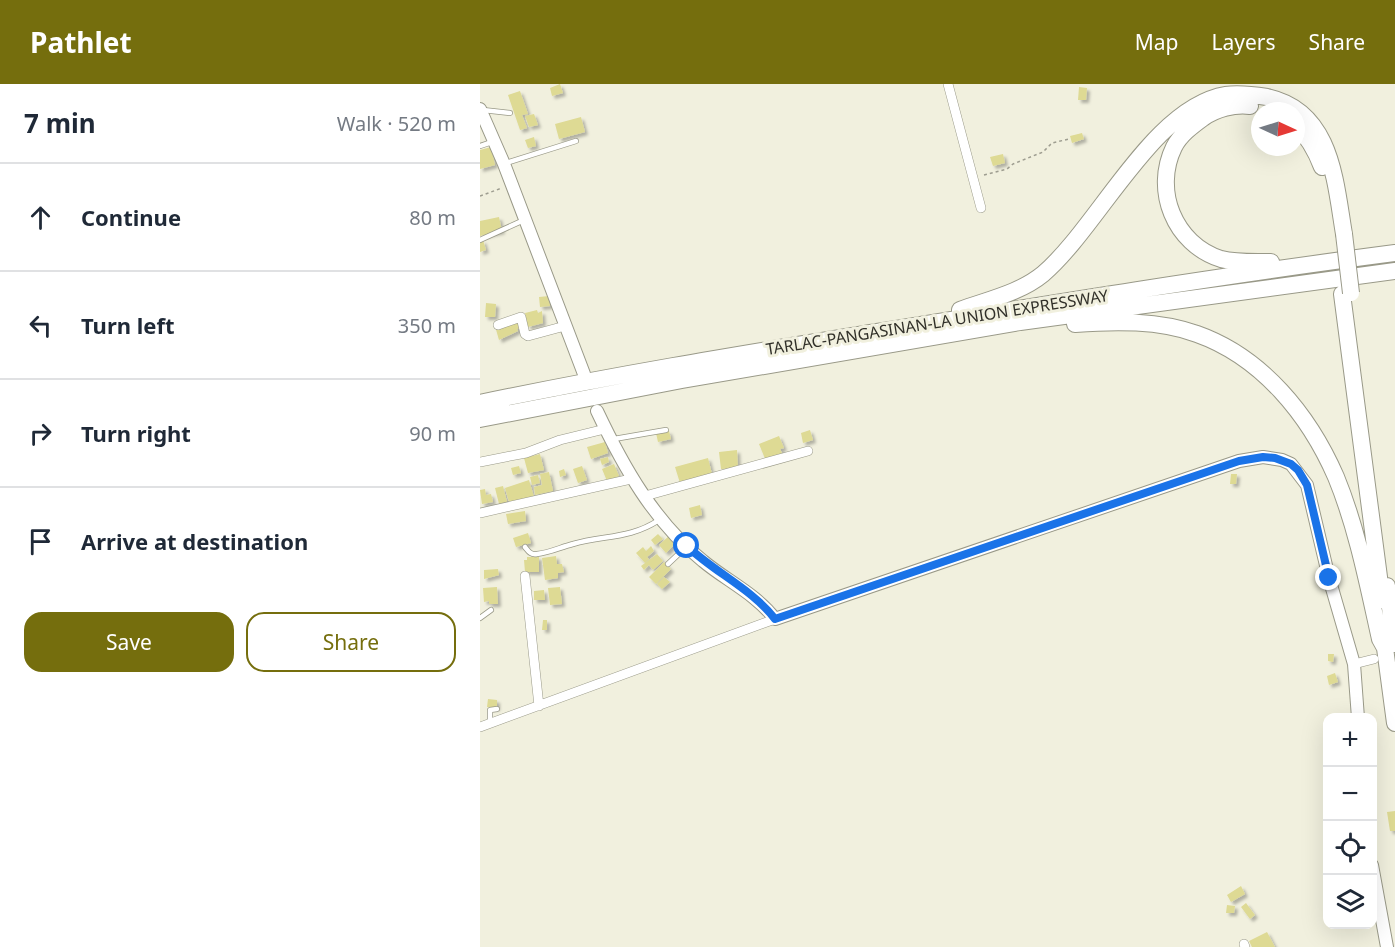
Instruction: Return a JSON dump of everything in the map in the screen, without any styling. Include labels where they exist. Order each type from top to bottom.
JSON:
[{"type":"highway","points":[[929,323],[945,314],[1011,292],[1041,276],[1089,225],[1155,138],[1180,116],[1204,102],[1226,95],[1248,94],[1270,98],[1297,110],[1320,136],[1329,153],[1336,186],[1339,235],[1395,723]]},
{"type":"highway","points":[[1251,106],[1229,106],[1210,113],[1183,135],[1174,146],[1168,163],[1165,191],[1170,211],[1175,222],[1189,240],[1221,259],[1314,264]]},
{"type":"highway","points":[[1305,136],[1316,151],[1323,169],[1339,235]]},
{"type":"highway","name":"TARLAC-PANGASINAN-LA UNION EXPRESSWAY","points":[[480,403],[707,360],[1032,306],[1395,253]]},
{"type":"highway","name":"TARLAC-PANGASINAN-LA UNION EXPRESSWAY","points":[[480,419],[693,378],[1020,322],[1395,271]]},
{"type":"highway","points":[[1020,322],[1039,327],[1116,322],[1176,328],[1197,334],[1228,349],[1263,374],[1298,411],[1318,442],[1336,477],[1366,573],[1380,639],[1385,650]]},
{"type":"street","points":[[948,84],[981,208]]},
{"type":"street","points":[[480,109],[488,135],[504,164],[584,374]]},
{"type":"street","points":[[498,325],[521,317],[528,336],[565,326]]},
{"type":"street","points":[[597,411],[631,479],[667,527],[702,561],[758,600],[775,619]]},
{"type":"street","points":[[480,462],[526,453],[560,440],[608,435]]},
{"type":"street","points":[[645,496],[808,451]]},
{"type":"street","points":[[485,725],[775,619],[1239,461],[1263,457],[1275,458],[1291,464],[1307,485],[1329,578],[1354,664],[1358,713]]},
{"type":"street","points":[[480,513],[631,479]]},
{"type":"street","points":[[525,576],[539,706]]},
{"type":"street","points":[[1354,664],[1385,650]]},
{"type":"street","points":[[1374,875],[1387,947]]},
{"type":"lane","points":[[480,109],[510,113]]},
{"type":"lane","points":[[480,146],[488,135]]},
{"type":"lane","points":[[504,164],[576,141]]},
{"type":"lane","points":[[480,240],[524,220]]},
{"type":"lane","points":[[608,435],[666,430]]},
{"type":"lane","points":[[525,547],[529,552],[536,554],[573,544],[634,533],[645,529],[661,518]]},
{"type":"lane","points":[[669,564],[687,546]]},
{"type":"lane","points":[[480,618],[491,610]]},
{"type":"lane","points":[[485,725],[490,710],[497,708]]},
{"type":"path","points":[[971,173],[984,175],[1007,169],[1013,164],[1043,152],[1052,143],[1069,139]]},
{"type":"path","points":[[480,196],[511,184]]},
{"type":"building","points":[[560,84],[563,93],[552,96],[550,88]]},
{"type":"building","points":[[1079,87],[1087,88],[1086,100],[1078,100]]},
{"type":"building","points":[[520,91],[528,114],[522,115],[527,128],[520,130],[508,95]]},
{"type":"building","points":[[534,114],[538,125],[529,127],[525,116]]},
{"type":"building","points":[[581,117],[585,132],[559,139],[555,124]]},
{"type":"building","points":[[1082,133],[1084,139],[1072,143],[1070,136]]},
{"type":"building","points":[[534,137],[536,146],[528,148],[525,140]]},
{"type":"building","points":[[491,147],[495,165],[480,169],[480,150]]},
{"type":"building","points":[[1003,154],[1005,163],[993,166],[990,157]]},
{"type":"building","points":[[499,217],[502,231],[480,236],[480,221]]},
{"type":"building","points":[[483,240],[486,250],[480,252],[480,242]]},
{"type":"building","points":[[549,296],[550,306],[540,307],[539,297]]},
{"type":"building","points":[[486,303],[496,304],[495,317],[485,317]]},
{"type":"building","points":[[537,310],[538,313],[542,311],[543,323],[528,327],[525,313]]},
{"type":"building","points":[[520,319],[522,327],[517,329],[518,331],[499,340],[495,326]]},
{"type":"building","points":[[810,430],[813,440],[803,443],[801,433]]},
{"type":"building","points":[[669,431],[671,439],[658,442],[656,433]]},
{"type":"building","points":[[779,436],[784,448],[780,449],[783,455],[766,461],[759,444]]},
{"type":"building","points":[[605,442],[608,453],[591,459],[587,447]]},
{"type":"building","points":[[737,450],[738,468],[721,469],[719,452]]},
{"type":"building","points":[[540,454],[544,470],[528,473],[524,458]]},
{"type":"building","points":[[608,457],[609,462],[602,465],[600,459]]},
{"type":"building","points":[[708,458],[712,474],[680,483],[675,467]]},
{"type":"building","points":[[614,464],[619,476],[607,481],[602,469]]},
{"type":"building","points":[[519,466],[521,473],[513,475],[511,468]]},
{"type":"building","points":[[582,466],[587,480],[578,483],[573,469]]},
{"type":"building","points":[[564,469],[566,475],[560,477],[559,471]]},
{"type":"building","points":[[549,472],[553,491],[535,495],[534,487],[542,485],[540,474]]},
{"type":"building","points":[[1231,474],[1237,474],[1236,484],[1230,484]]},
{"type":"building","points":[[538,475],[540,483],[532,485],[530,477]]},
{"type":"building","points":[[529,480],[534,497],[509,502],[505,488]]},
{"type":"building","points":[[503,486],[507,502],[499,504],[495,488]]},
{"type":"building","points":[[485,489],[486,495],[491,494],[493,502],[482,504],[480,490]]},
{"type":"building","points":[[700,505],[702,515],[691,518],[689,508]]},
{"type":"building","points":[[525,511],[526,521],[508,524],[506,514]]},
{"type":"building","points":[[528,533],[531,543],[516,547],[513,538]]},
{"type":"building","points":[[658,534],[663,539],[655,545],[651,540]]},
{"type":"building","points":[[670,535],[677,542],[666,553],[659,545]]},
{"type":"building","points":[[651,546],[654,551],[647,557],[649,559],[645,563],[636,553],[643,547],[646,551]]},
{"type":"building","points":[[657,554],[663,561],[653,570],[649,565],[644,570],[641,566]]},
{"type":"building","points":[[556,556],[557,564],[562,564],[564,572],[558,573],[558,578],[545,580],[542,558]]},
{"type":"building","points":[[527,557],[539,557],[539,572],[525,572],[524,560],[527,560]]},
{"type":"building","points":[[664,562],[671,569],[656,584],[649,577]]},
{"type":"building","points":[[498,569],[499,575],[484,579],[484,570]]},
{"type":"building","points":[[664,577],[670,582],[662,589],[657,584]]},
{"type":"building","points":[[497,587],[498,604],[484,602],[483,588]]},
{"type":"building","points":[[560,587],[562,604],[550,605],[548,588]]},
{"type":"building","points":[[544,590],[545,600],[534,600],[534,591]]},
{"type":"building","points":[[543,620],[547,620],[547,630],[542,630]]},
{"type":"building","points":[[1328,654],[1334,654],[1333,662],[1328,661]]},
{"type":"building","points":[[1335,673],[1338,682],[1329,685],[1327,676]]},
{"type":"building","points":[[488,699],[497,700],[497,708],[487,707]]},
{"type":"building","points":[[1395,811],[1395,831],[1390,831],[1387,812]]},
{"type":"building","points":[[1241,886],[1245,894],[1231,902],[1227,895]]},
{"type":"building","points":[[1246,903],[1255,915],[1250,919],[1241,907]]},
{"type":"building","points":[[1227,905],[1235,906],[1234,913],[1226,913]]},
{"type":"building","points":[[1267,932],[1275,947],[1252,947],[1249,941]]},
{"type":"route","points":[[687,546],[702,561],[758,600],[775,619],[1239,461],[1263,457],[1275,458],[1291,464],[1298,470],[1307,485],[1329,578]]}]
